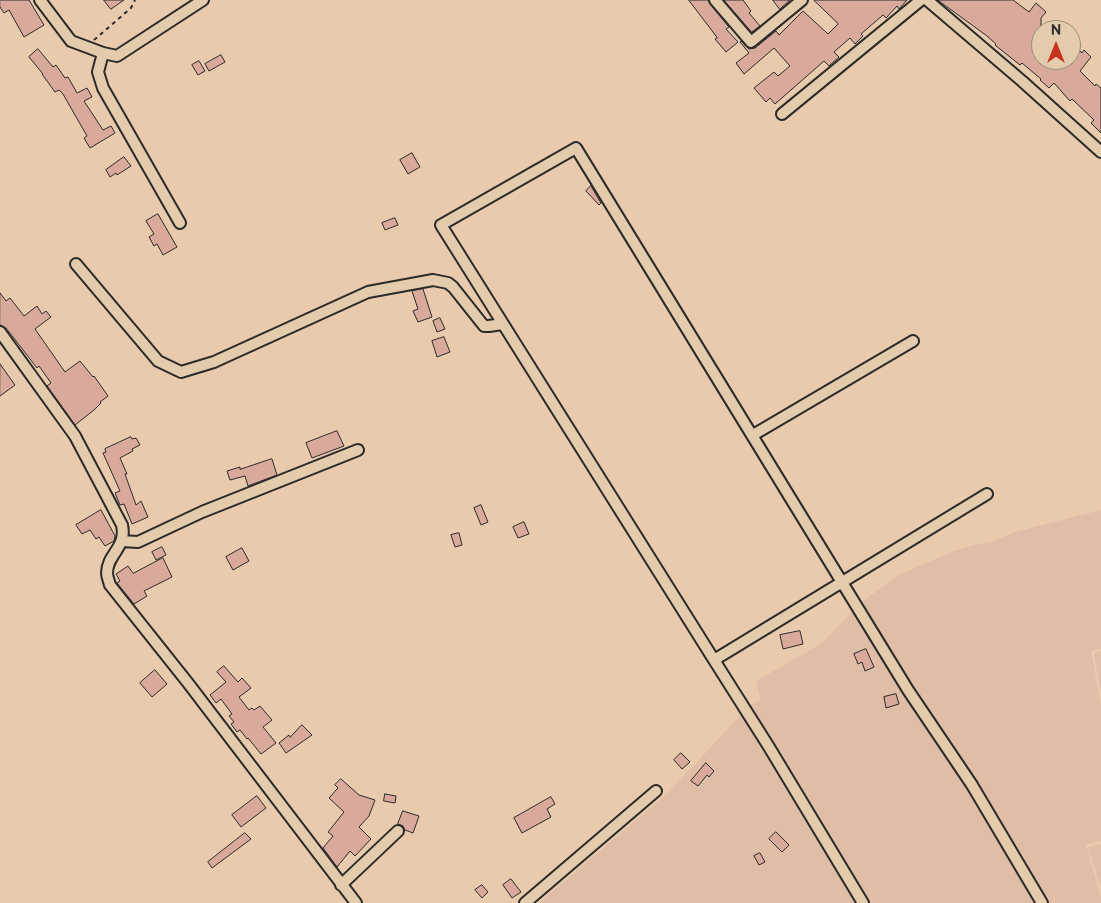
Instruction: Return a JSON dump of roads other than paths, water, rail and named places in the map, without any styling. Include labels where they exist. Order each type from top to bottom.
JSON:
[{"type":"street","points":[[40,0],[71,41],[117,56],[203,0]]},
{"type":"street","points":[[715,0],[751,42],[802,0]]},
{"type":"street","points":[[782,114],[921,0]]},
{"type":"street","points":[[927,0],[1101,152]]},
{"type":"street","points":[[103,53],[98,72],[103,88],[180,223]]},
{"type":"street","points":[[863,903],[770,747],[440,225],[576,148],[908,690],[972,785],[1042,903]]},
{"type":"street","points":[[76,264],[158,361],[182,372],[214,362],[368,292],[433,280],[448,283],[453,287],[484,326],[502,324]]},
{"type":"street","points":[[0,332],[75,436],[122,525],[124,533],[122,541],[109,565],[107,574],[110,584],[356,903]]},
{"type":"street","points":[[753,435],[913,341]]},
{"type":"street","points":[[122,541],[138,542],[202,512],[358,450]]},
{"type":"street","points":[[714,660],[987,494]]},
{"type":"street","points":[[525,903],[656,792]]},
{"type":"street","points":[[341,884],[398,831]]}]
